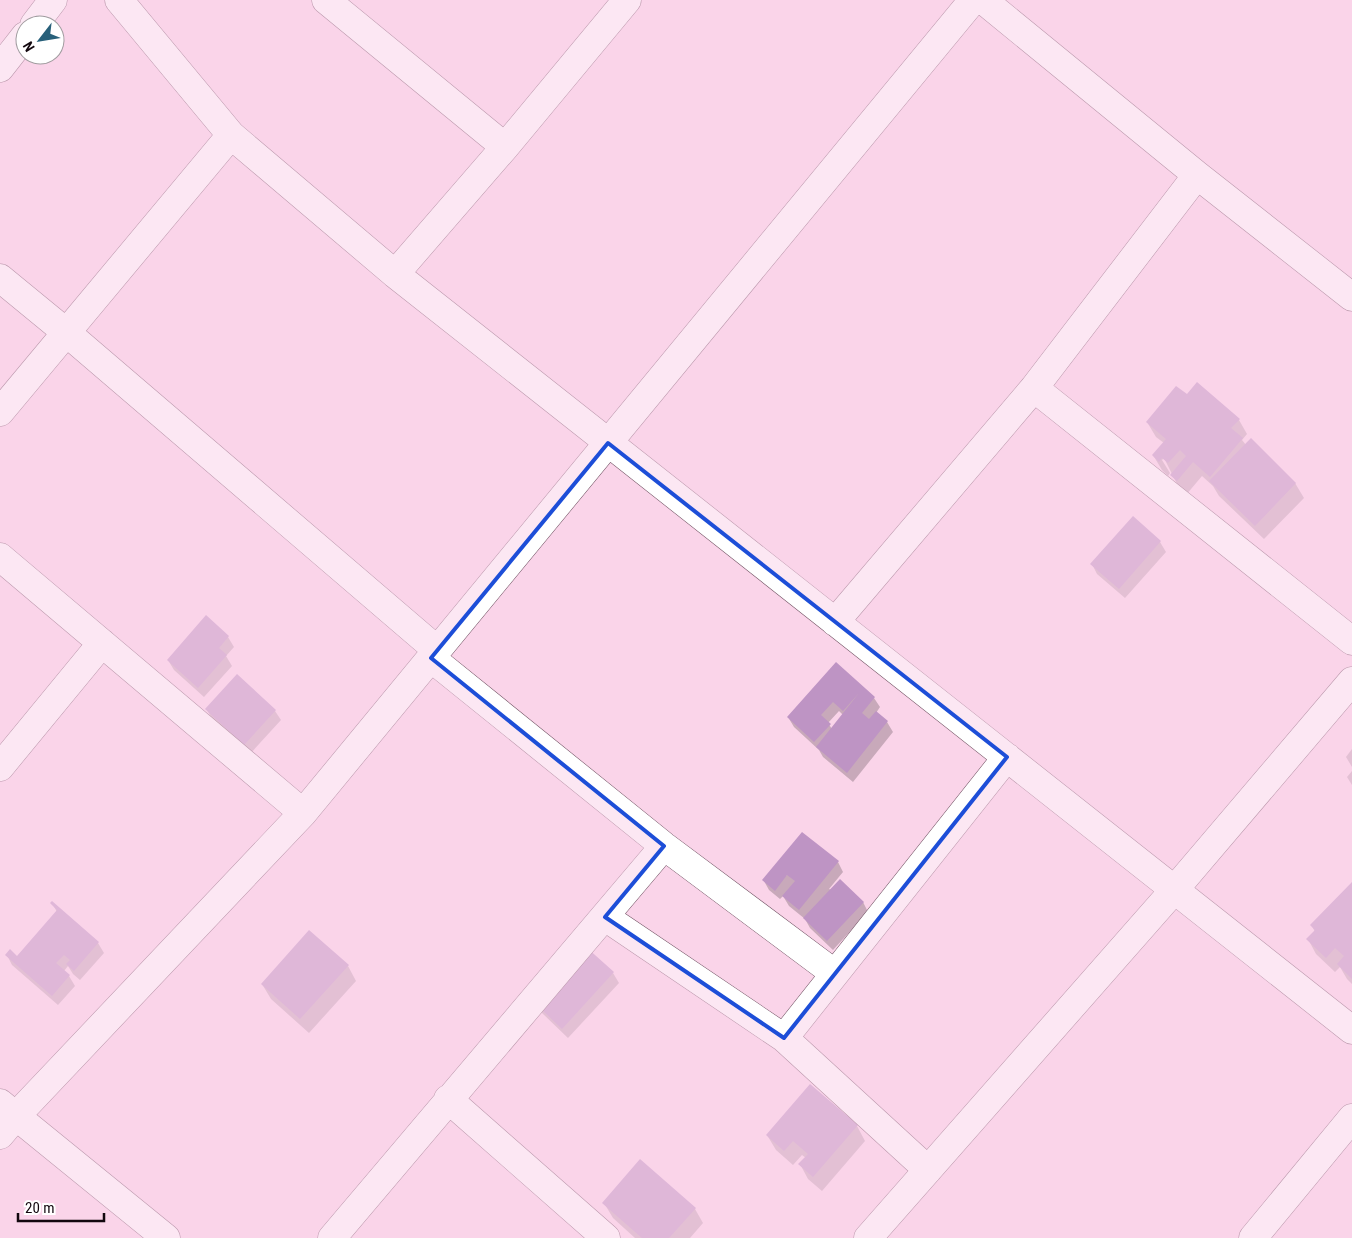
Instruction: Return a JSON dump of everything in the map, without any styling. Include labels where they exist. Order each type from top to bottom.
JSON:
[{"type":"street","points":[[42,15],[53,0]]},
{"type":"street","points":[[119,0],[230,135],[395,274],[1352,1030]]},
{"type":"street","points":[[326,0],[505,147]]},
{"type":"street","points":[[166,1238],[5,1118],[303,813],[973,0]]},
{"type":"street","points":[[983,0],[1197,175],[1352,297]]},
{"type":"street","points":[[395,274],[505,147],[623,2]]},
{"type":"street","points":[[0,68],[15,49]]},
{"type":"street","points":[[0,412],[230,135]]},
{"type":"street","points":[[835,622],[1034,388],[1197,175]]},
{"type":"street","points":[[0,278],[67,333],[434,654],[664,846],[834,973]]},
{"type":"street","points":[[1034,388],[1352,641]]},
{"type":"street","points":[[0,558],[303,813]]},
{"type":"street","points":[[0,767],[102,643]]},
{"type":"street","points":[[868,1238],[1350,688]]},
{"type":"street","points":[[784,1038],[1006,757]]},
{"type":"street","points":[[332,1238],[664,846]]},
{"type":"street","points":[[605,917],[784,1038],[928,1170]]},
{"type":"street","points":[[448,1099],[606,1238]]},
{"type":"street","points":[[1252,1238],[1352,1118]]},
{"type":"highlighted area","points":[[608,443],[1007,757],[784,1038],[605,917],[664,846],[431,658]]},
{"type":"building","points":[[1197,382],[1240,419],[1231,428],[1243,438],[1210,477],[1193,462],[1177,481],[1170,475],[1186,456],[1180,450],[1168,463],[1162,458],[1159,462],[1152,455],[1166,439],[1146,422],[1176,386],[1187,394]]},
{"type":"building","points":[[1251,438],[1296,483],[1255,526],[1209,481]]},
{"type":"building","points":[[1133,516],[1161,541],[1119,589],[1090,564]]},
{"type":"building","points":[[206,615],[229,636],[219,648],[227,655],[198,688],[167,660]]},
{"type":"building","points":[[836,662],[875,697],[862,713],[869,719],[876,711],[888,721],[847,773],[816,747],[859,693],[843,711],[833,702],[821,715],[831,724],[814,742],[787,717]]},
{"type":"building","points":[[237,674],[276,710],[244,745],[205,709]]},
{"type":"building","points":[[802,832],[839,861],[799,910],[782,896],[795,881],[787,875],[775,891],[762,880]]},
{"type":"building","points":[[840,879],[864,902],[827,941],[803,918]]},
{"type":"building","points":[[1352,882],[1352,979],[1337,964],[1344,956],[1335,948],[1326,958],[1306,939],[1315,930],[1310,925]]},
{"type":"building","points":[[52,901],[99,942],[74,971],[66,964],[70,960],[64,955],[56,963],[70,975],[52,996],[5,955],[10,949],[17,956],[57,910],[50,903]]},
{"type":"building","points":[[309,930],[349,965],[300,1019],[261,984]]},
{"type":"building","points":[[586,947],[614,972],[562,1029],[535,1003]]},
{"type":"building","points":[[810,1084],[858,1125],[813,1177],[798,1164],[808,1154],[793,1141],[784,1151],[766,1135]]},
{"type":"building","points":[[640,1159],[696,1208],[669,1238],[642,1238],[602,1203]]}]
